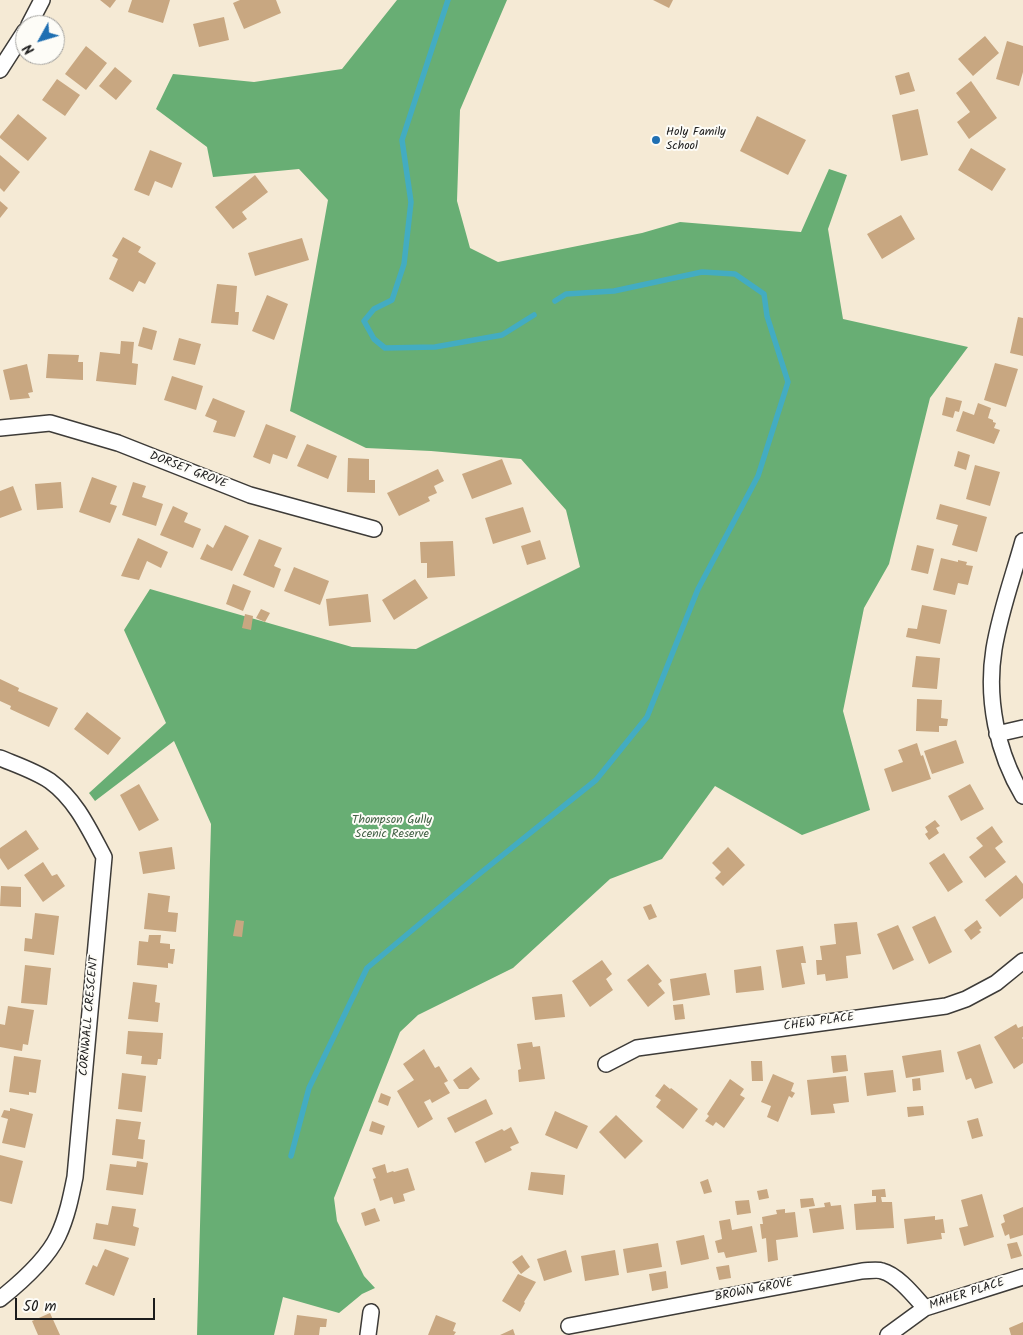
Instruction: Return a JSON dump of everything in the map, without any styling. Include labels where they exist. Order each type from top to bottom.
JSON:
[{"type":"street","points":[[34,15],[42,0]]},
{"type":"street","points":[[0,70],[15,47]]},
{"type":"street","name":"DORSET GROVE","points":[[0,428],[50,423],[118,443],[250,495],[374,529]]},
{"type":"street","points":[[1023,541],[1000,620],[994,650],[992,688],[997,734],[1005,760],[1023,796]]},
{"type":"street","points":[[997,734],[1023,728]]},
{"type":"street","name":"CORNWALL CRESCENT","points":[[0,758],[31,770],[50,781],[66,794],[85,820],[104,857],[75,1176],[69,1209],[57,1237],[42,1260],[0,1298]]},
{"type":"street","name":"CHEW PLACE","points":[[606,1064],[637,1048],[946,1006],[966,999],[996,983],[1023,961]]},
{"type":"street","name":"BROWN GROVE","points":[[569,1326],[862,1271],[882,1271],[895,1278],[925,1308]]},
{"type":"street","name":"MAHER PLACE","points":[[888,1335],[925,1308],[1023,1277]]},
{"type":"street","points":[[368,1335],[371,1312]]},
{"type":"green space","name":"Thompson Gully Scenic Reserve","points":[[397,0],[507,0],[460,110],[457,201],[470,248],[498,262],[642,233],[680,222],[801,232],[829,169],[847,175],[828,229],[843,319],[968,347],[930,398],[889,564],[864,608],[843,711],[870,810],[802,835],[715,786],[662,859],[610,879],[513,968],[418,1015],[400,1032],[334,1198],[337,1221],[364,1276],[375,1288],[362,1294],[339,1313],[283,1297],[274,1335],[197,1335],[211,824],[174,741],[95,801],[89,793],[166,723],[124,630],[150,589],[352,647],[416,649],[580,567],[566,510],[521,459],[431,451],[366,448],[290,411],[328,200],[299,169],[213,177],[207,147],[156,109],[173,74],[254,82],[342,69]]},
{"type":"building","points":[[100,0],[116,0],[110,8]]},
{"type":"building","points":[[132,0],[170,0],[163,23],[128,12]]},
{"type":"building","points":[[240,0],[276,0],[281,13],[244,29],[233,3]]},
{"type":"building","points":[[653,0],[673,0],[669,8]]},
{"type":"building","points":[[224,17],[229,40],[199,47],[193,24]]},
{"type":"building","points":[[985,36],[999,53],[973,76],[958,59]]},
{"type":"building","points":[[1007,41],[1023,46],[1023,72],[1019,86],[996,79]]},
{"type":"building","points":[[86,46],[107,63],[86,90],[65,74]]},
{"type":"building","points":[[115,67],[132,81],[116,100],[99,86]]},
{"type":"building","points":[[909,72],[915,91],[900,95],[895,76]]},
{"type":"building","points":[[57,79],[80,95],[65,116],[42,100]]},
{"type":"building","points":[[971,81],[997,118],[969,139],[957,122],[970,112],[956,93]]},
{"type":"building","points":[[918,109],[928,155],[901,161],[892,115]]},
{"type":"building","points":[[18,114],[47,138],[28,161],[0,138]]},
{"type":"building","points":[[757,116],[806,140],[788,175],[740,151]]},
{"type":"building","points":[[971,148],[1006,169],[992,191],[958,170]]},
{"type":"building","points":[[150,150],[182,163],[172,188],[155,181],[149,196],[134,190]]},
{"type":"building","points":[[0,155],[20,172],[4,192],[0,188]]},
{"type":"building","points":[[255,175],[268,192],[242,212],[247,219],[233,229],[215,207]]},
{"type":"building","points":[[0,201],[8,208],[0,218]]},
{"type":"building","points":[[901,215],[915,239],[882,259],[867,234]]},
{"type":"building","points":[[123,237],[141,247],[138,252],[156,263],[145,284],[139,281],[133,292],[109,279],[118,259],[112,256]]},
{"type":"building","points":[[302,238],[309,260],[255,276],[248,253]]},
{"type":"building","points":[[217,284],[237,286],[235,312],[239,312],[238,325],[211,323]]},
{"type":"building","points":[[267,295],[288,304],[274,340],[252,331]]},
{"type":"building","points":[[1018,317],[1023,318],[1023,356],[1010,353]]},
{"type":"building","points":[[143,327],[157,331],[152,350],[138,346]]},
{"type":"building","points":[[179,338],[201,344],[195,365],[173,360]]},
{"type":"building","points":[[121,341],[134,342],[132,363],[138,364],[136,385],[96,381],[100,352],[120,354]]},
{"type":"building","points":[[48,354],[79,355],[78,362],[83,362],[83,380],[46,378]]},
{"type":"building","points":[[995,363],[1018,369],[1006,407],[984,400]]},
{"type":"building","points":[[27,364],[33,392],[28,393],[30,398],[10,400],[3,370]]},
{"type":"building","points":[[172,376],[203,386],[196,410],[164,400]]},
{"type":"building","points":[[946,397],[962,401],[959,412],[955,411],[953,418],[942,415]]},
{"type":"building","points":[[213,398],[245,411],[235,437],[213,432],[217,421],[205,416]]},
{"type":"building","points":[[978,403],[991,408],[988,418],[996,423],[994,428],[1000,430],[994,444],[956,431],[963,411],[974,415]]},
{"type":"building","points":[[266,424],[296,436],[287,459],[273,454],[270,464],[253,457]]},
{"type":"building","points":[[307,444],[337,456],[328,479],[297,466]]},
{"type":"building","points":[[958,451],[970,455],[966,470],[954,466]]},
{"type":"building","points":[[348,458],[369,459],[369,480],[375,480],[375,493],[347,492]]},
{"type":"building","points":[[502,459],[512,484],[472,499],[462,474]]},
{"type":"building","points":[[975,465],[1000,472],[990,506],[966,499]]},
{"type":"building","points":[[438,469],[444,481],[434,486],[437,493],[428,497],[430,501],[399,516],[387,493]]},
{"type":"building","points":[[92,477],[117,486],[110,504],[117,506],[110,523],[79,512]]},
{"type":"building","points":[[61,482],[63,508],[37,510],[35,484]]},
{"type":"building","points":[[133,482],[146,486],[142,497],[163,504],[156,526],[122,515]]},
{"type":"building","points":[[13,486],[22,510],[0,518],[0,491]]},
{"type":"building","points":[[940,504],[987,517],[977,552],[952,545],[958,525],[936,519]]},
{"type":"building","points":[[173,506],[188,513],[184,522],[201,529],[193,548],[160,535]]},
{"type":"building","points":[[523,507],[531,532],[493,544],[485,518]]},
{"type":"building","points":[[225,525],[249,536],[232,571],[200,559],[207,544],[213,548]]},
{"type":"building","points":[[138,538],[168,552],[161,568],[147,561],[139,580],[121,576]]},
{"type":"building","points":[[259,539],[282,548],[274,566],[281,569],[274,588],[243,575]]},
{"type":"building","points":[[540,540],[546,559],[527,565],[521,546]]},
{"type":"building","points":[[453,541],[455,576],[427,578],[427,563],[421,563],[420,542]]},
{"type":"building","points":[[917,545],[934,549],[928,574],[911,570]]},
{"type":"building","points":[[941,558],[967,562],[966,565],[973,566],[968,585],[958,583],[955,595],[933,590]]},
{"type":"building","points":[[294,567],[329,581],[320,605],[284,591]]},
{"type":"building","points":[[415,579],[428,598],[394,620],[382,600]]},
{"type":"building","points":[[233,584],[251,591],[243,611],[226,604]]},
{"type":"building","points":[[368,594],[371,622],[329,626],[326,599]]},
{"type":"building","points":[[922,605],[947,610],[940,644],[906,637],[908,628],[917,629]]},
{"type":"building","points":[[261,609],[270,613],[265,622],[256,618]]},
{"type":"building","points":[[245,614],[253,616],[251,630],[242,628]]},
{"type":"building","points":[[916,656],[940,658],[937,689],[912,687]]},
{"type":"building","points":[[0,679],[19,688],[18,691],[58,708],[49,727],[10,709],[11,706],[0,701]]},
{"type":"building","points":[[917,699],[942,700],[941,718],[948,719],[947,726],[939,726],[939,732],[916,731]]},
{"type":"building","points":[[87,712],[121,738],[108,755],[74,729]]},
{"type":"building","points":[[956,740],[964,763],[932,774],[924,751]]},
{"type":"building","points":[[917,743],[931,779],[892,792],[884,769],[903,762],[898,750]]},
{"type":"building","points":[[139,784],[159,820],[139,831],[120,795]]},
{"type":"building","points":[[970,784],[984,809],[961,821],[948,796]]},
{"type":"building","points":[[935,820],[940,826],[936,828],[939,833],[929,840],[925,834],[928,832],[925,827]]},
{"type":"building","points":[[992,826],[1003,842],[995,848],[1006,862],[985,878],[969,857],[983,846],[976,838]]},
{"type":"building","points":[[26,830],[39,849],[8,870],[0,858],[0,848]]},
{"type":"building","points":[[172,847],[175,869],[143,874],[139,852]]},
{"type":"building","points":[[728,847],[745,865],[723,886],[715,878],[721,872],[712,863]]},
{"type":"building","points":[[944,853],[963,882],[948,892],[929,863]]},
{"type":"building","points":[[43,862],[52,876],[57,874],[65,886],[43,902],[24,875]]},
{"type":"building","points":[[1016,875],[1023,884],[1023,898],[1000,917],[985,900]]},
{"type":"building","points":[[1,886],[21,887],[21,907],[0,906]]},
{"type":"building","points":[[148,893],[170,896],[168,912],[178,913],[176,932],[144,929]]},
{"type":"building","points":[[651,904],[657,917],[649,920],[643,907]]},
{"type":"building","points":[[35,913],[59,916],[54,955],[24,951],[25,938],[32,939]]},
{"type":"building","points":[[935,916],[952,952],[929,964],[912,927]]},
{"type":"building","points":[[236,920],[244,921],[242,937],[233,936]]},
{"type":"building","points":[[977,920],[982,928],[979,930],[981,932],[971,940],[964,930]]},
{"type":"building","points":[[857,922],[861,954],[846,956],[848,978],[826,981],[825,974],[817,975],[816,960],[822,960],[820,946],[836,944],[834,924]]},
{"type":"building","points":[[898,925],[914,960],[893,970],[877,934]]},
{"type":"building","points":[[149,935],[161,935],[160,943],[170,944],[170,949],[175,949],[173,964],[168,963],[168,968],[137,965],[139,941],[148,942]]},
{"type":"building","points":[[803,946],[806,963],[801,963],[805,984],[782,988],[776,950]]},
{"type":"building","points":[[602,960],[612,974],[606,979],[613,990],[590,1007],[572,981]]},
{"type":"building","points":[[648,964],[662,981],[658,984],[665,993],[648,1007],[627,980]]},
{"type":"building","points":[[25,965],[51,968],[47,1005],[21,1003]]},
{"type":"building","points":[[761,966],[764,990],[736,993],[734,970]]},
{"type":"building","points":[[706,973],[710,995],[673,1001],[670,979]]},
{"type":"building","points":[[133,982],[157,985],[155,1002],[160,1003],[158,1022],[128,1019]]},
{"type":"building","points":[[562,994],[565,1017],[535,1020],[532,997]]},
{"type":"building","points":[[683,1004],[685,1019],[675,1020],[673,1005]]},
{"type":"building","points":[[8,1006],[34,1010],[28,1045],[23,1044],[22,1051],[0,1047],[0,1024],[5,1025]]},
{"type":"building","points":[[1016,1024],[1018,1028],[1023,1026],[1023,1063],[1014,1069],[994,1037]]},
{"type":"building","points":[[128,1031],[163,1033],[161,1059],[158,1059],[157,1065],[141,1064],[142,1056],[126,1054]]},
{"type":"building","points":[[532,1042],[533,1047],[540,1046],[545,1079],[519,1082],[518,1070],[521,1069],[517,1044]]},
{"type":"building","points":[[980,1044],[993,1083],[975,1089],[971,1078],[966,1080],[957,1052]]},
{"type":"building","points":[[424,1049],[435,1068],[439,1066],[448,1081],[444,1083],[450,1093],[432,1103],[430,1099],[424,1102],[433,1119],[418,1128],[397,1091],[414,1080],[403,1064]]},
{"type":"building","points":[[941,1050],[944,1072],[906,1078],[902,1056]]},
{"type":"building","points":[[846,1055],[848,1071],[833,1073],[831,1056]]},
{"type":"building","points":[[14,1056],[41,1060],[36,1093],[29,1092],[29,1095],[9,1092]]},
{"type":"building","points":[[751,1061],[762,1061],[763,1081],[752,1081]]},
{"type":"building","points":[[471,1067],[480,1079],[468,1089],[459,1089],[453,1080]]},
{"type":"building","points":[[893,1070],[896,1092],[867,1096],[864,1073]]},
{"type":"building","points":[[122,1073],[146,1076],[142,1112],[118,1109]]},
{"type":"building","points":[[773,1074],[794,1083],[791,1091],[795,1093],[792,1098],[789,1096],[778,1122],[767,1117],[771,1106],[761,1102]]},
{"type":"building","points":[[846,1076],[849,1102],[833,1104],[835,1113],[811,1115],[807,1080]]},
{"type":"building","points":[[920,1078],[921,1090],[913,1091],[912,1079]]},
{"type":"building","points":[[730,1079],[744,1089],[740,1095],[745,1098],[724,1128],[716,1122],[713,1126],[705,1121],[709,1116],[707,1114]]},
{"type":"building","points":[[664,1084],[698,1109],[683,1129],[656,1107],[661,1100],[655,1096]]},
{"type":"building","points":[[381,1093],[391,1097],[388,1106],[378,1102]]},
{"type":"building","points":[[486,1099],[493,1114],[455,1133],[447,1118]]},
{"type":"building","points":[[923,1106],[924,1115],[908,1117],[907,1107]]},
{"type":"building","points":[[10,1108],[33,1114],[25,1148],[2,1143],[8,1119],[1,1117],[4,1110],[10,1111]]},
{"type":"building","points":[[555,1111],[588,1126],[577,1149],[545,1135]]},
{"type":"building","points":[[616,1115],[643,1141],[625,1159],[599,1132]]},
{"type":"building","points":[[978,1118],[983,1136],[972,1139],[967,1121]]},
{"type":"building","points":[[116,1119],[141,1122],[138,1139],[145,1140],[143,1159],[112,1155]]},
{"type":"building","points":[[372,1121],[385,1126],[382,1135],[369,1131]]},
{"type":"building","points":[[511,1127],[519,1143],[510,1147],[512,1150],[485,1163],[475,1142],[502,1129],[504,1131]]},
{"type":"building","points":[[0,1155],[23,1161],[12,1204],[0,1201]]},
{"type":"building","points":[[137,1161],[148,1163],[143,1195],[106,1190],[110,1164],[136,1167]]},
{"type":"building","points":[[385,1164],[387,1173],[408,1168],[415,1190],[403,1194],[405,1201],[394,1204],[392,1197],[380,1201],[373,1179],[376,1178],[372,1168]]},
{"type":"building","points":[[531,1172],[565,1175],[563,1195],[528,1190]]},
{"type":"building","points":[[708,1179],[712,1192],[704,1194],[700,1182]]},
{"type":"building","points":[[767,1189],[769,1198],[759,1200],[757,1191]]},
{"type":"building","points":[[885,1189],[886,1197],[881,1197],[882,1202],[892,1202],[894,1228],[856,1230],[854,1204],[876,1202],[876,1196],[872,1196],[872,1190]]},
{"type":"building","points":[[982,1194],[994,1237],[964,1246],[959,1228],[968,1226],[961,1200]]},
{"type":"building","points":[[813,1198],[815,1206],[801,1208],[800,1199]]},
{"type":"building","points":[[749,1200],[751,1213],[737,1215],[735,1201]]},
{"type":"building","points":[[830,1202],[831,1206],[841,1205],[844,1229],[813,1233],[809,1209],[825,1207],[824,1203]]},
{"type":"building","points":[[112,1206],[136,1209],[133,1226],[139,1228],[135,1246],[93,1239],[96,1223],[108,1225]]},
{"type":"building","points":[[1023,1207],[1023,1235],[1010,1239],[1009,1234],[1005,1236],[1001,1224],[1005,1222],[1003,1215]]},
{"type":"building","points":[[375,1208],[380,1221],[365,1226],[361,1213]]},
{"type":"building","points":[[785,1209],[785,1213],[795,1212],[798,1237],[776,1240],[778,1260],[768,1262],[766,1238],[762,1239],[760,1224],[763,1224],[762,1217],[777,1214],[776,1210]]},
{"type":"building","points":[[935,1216],[935,1220],[943,1219],[945,1233],[941,1233],[942,1239],[907,1244],[904,1219]]},
{"type":"building","points":[[730,1219],[732,1230],[752,1226],[757,1252],[726,1258],[724,1252],[718,1253],[715,1241],[722,1239],[719,1221]]},
{"type":"building","points":[[704,1235],[709,1259],[681,1265],[676,1241]]},
{"type":"building","points":[[1017,1242],[1022,1256],[1011,1259],[1007,1244]]},
{"type":"building","points":[[658,1243],[662,1267],[627,1273],[623,1249]]},
{"type":"building","points":[[105,1249],[129,1258],[114,1296],[85,1284],[93,1265],[97,1267]]},
{"type":"building","points":[[566,1250],[572,1272],[544,1281],[537,1259]]},
{"type":"building","points":[[615,1250],[619,1275],[585,1281],[581,1256]]},
{"type":"building","points":[[522,1255],[530,1267],[521,1274],[512,1262]]},
{"type":"building","points":[[729,1265],[731,1278],[719,1280],[716,1267]]},
{"type":"building","points":[[666,1271],[668,1288],[652,1291],[649,1274]]},
{"type":"building","points":[[518,1274],[536,1282],[520,1312],[502,1301]]},
{"type":"building","points":[[50,1313],[60,1335],[38,1335],[32,1321]]},
{"type":"building","points":[[297,1315],[327,1319],[326,1327],[320,1327],[319,1335],[294,1335]]},
{"type":"building","points":[[436,1315],[456,1323],[453,1331],[456,1332],[454,1335],[428,1335]]},
{"type":"building","points":[[1023,1322],[1023,1335],[1011,1335],[1009,1328]]},
{"type":"building","points":[[513,1329],[515,1335],[500,1335]]},
{"type":"waterway","points":[[448,0],[402,140],[411,202],[404,264],[392,300],[374,309],[364,321],[374,339],[385,348],[435,347],[502,335],[534,315]]},
{"type":"waterway","points":[[291,1156],[309,1088],[367,968],[596,780],[647,717],[698,589],[758,476],[788,382],[767,316],[764,294],[735,274],[702,272],[614,291],[566,294],[555,301]]},
{"type":"place","name":"Holy Family School","points":[[656,140]]}]
